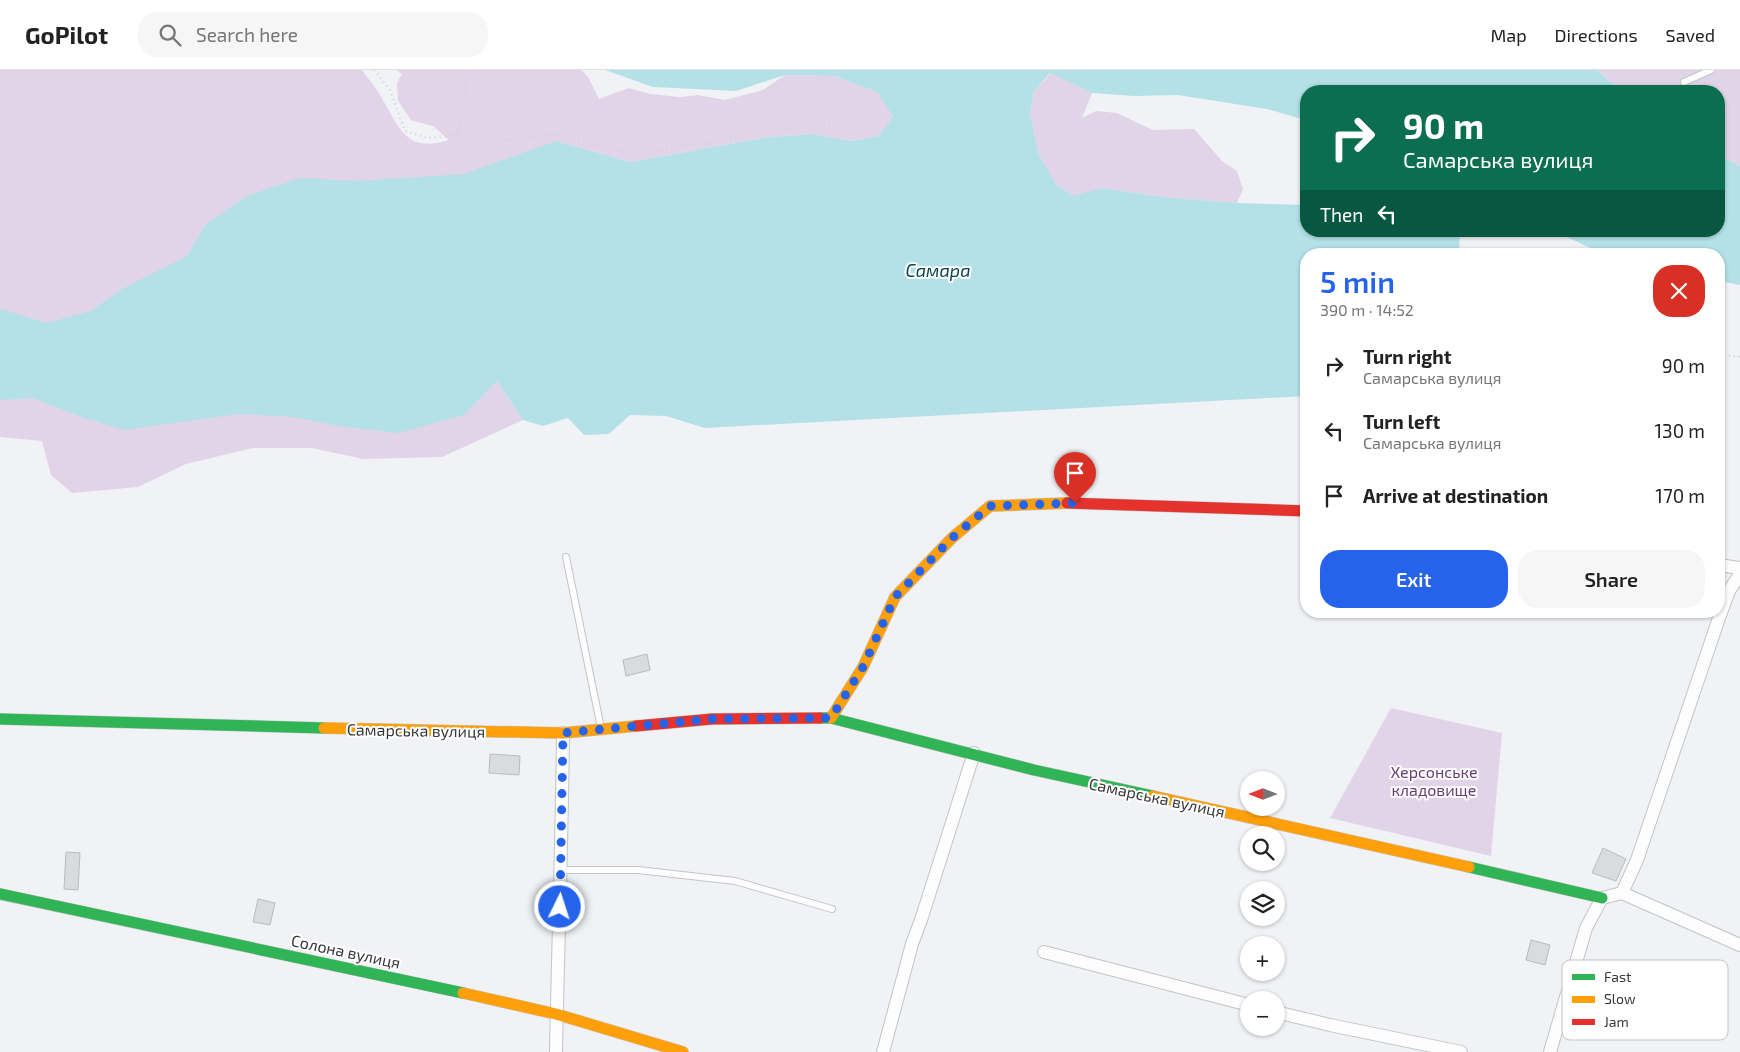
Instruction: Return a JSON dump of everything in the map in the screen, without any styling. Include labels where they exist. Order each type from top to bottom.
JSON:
[{"type":"street","points":[[831,718],[863,667],[895,597],[952,538],[990,506],[1023,503],[1110,503],[1300,511]]},
{"type":"street","points":[[1725,567],[1740,568]]},
{"type":"street","points":[[1725,600],[1740,574]]},
{"type":"street","points":[[1622,893],[1637,860],[1719,618]]},
{"type":"street","name":"Самарська вулиця","points":[[0,719],[417,731],[563,733],[712,719],[831,718],[974,753],[1034,770],[1366,842],[1602,898]]},
{"type":"street","points":[[556,1052],[562,870],[563,733]]},
{"type":"street","points":[[883,1052],[912,944],[974,753]]},
{"type":"street","points":[[1577,960],[1586,928],[1602,898],[1622,893],[1740,945]]},
{"type":"street","name":"Солона вулиця","points":[[0,894],[556,1014],[683,1052]]},
{"type":"street","points":[[1044,952],[1240,1003]]},
{"type":"street","points":[[1550,1052],[1562,1011]]},
{"type":"street","points":[[1285,1014],[1330,1026],[1461,1052]]},
{"type":"lane","points":[[1684,82],[1711,70]]},
{"type":"lane","points":[[566,557],[601,729]]},
{"type":"lane","points":[[562,870],[638,870],[734,881],[832,909]]},
{"type":"path","points":[[374,70],[390,90],[405,131],[428,138],[456,134],[510,140],[551,134],[634,154],[838,121]]},
{"type":"path","points":[[456,134],[464,110],[466,70]]},
{"type":"path","points":[[1725,355],[1740,357]]},
{"type":"green space","points":[[0,70],[362,70],[380,95],[398,127],[412,140],[422,143],[449,140],[433,126],[411,120],[398,101],[397,83],[402,74],[396,70],[581,70],[588,77],[599,99],[629,88],[650,94],[680,97],[698,95],[725,100],[763,90],[785,75],[834,76],[877,92],[893,117],[878,136],[851,141],[812,134],[770,137],[630,162],[556,141],[497,380],[523,420],[442,457],[363,459],[312,448],[253,448],[186,464],[138,487],[72,493],[51,475],[42,441],[0,437]]},
{"type":"green space","points":[[1597,70],[1740,70],[1740,166],[1725,158],[1725,85],[1613,85]]},
{"type":"green space","points":[[1051,73],[1092,93],[1082,118],[1096,111],[1117,113],[1153,130],[1194,129],[1223,162],[1237,171],[1243,189],[1237,203],[1163,197],[1102,188],[1074,197],[1056,184],[1039,155],[1030,114],[1034,91]]},
{"type":"green space","name":"Херсонське кладовище","points":[[1391,708],[1502,733],[1491,856],[1330,818]]},
{"type":"water","name":"Самара","points":[[605,70],[1597,70],[1613,85],[1300,85],[1300,118],[1298,118],[1267,109],[1178,95],[1134,96],[1092,93],[1050,73],[1034,91],[1030,114],[1039,155],[1056,184],[1073,196],[1102,188],[1163,197],[1237,203],[1300,205],[1300,237],[1460,237],[1459,248],[1300,248],[1300,396],[705,428],[666,416],[630,415],[609,434],[584,435],[568,418],[543,426],[523,420],[497,381],[464,415],[398,433],[339,426],[294,417],[238,414],[125,430],[84,418],[33,398],[0,400],[0,309],[47,323],[91,311],[122,289],[187,256],[205,225],[247,196],[300,178],[358,181],[464,174],[556,141],[630,162],[770,137],[812,134],[851,141],[878,136],[893,117],[877,92],[834,76],[785,75],[736,91],[653,87]]},
{"type":"water","points":[[1725,158],[1740,166],[1740,285],[1725,282],[1725,248],[1590,248],[1567,237],[1725,237]]},
{"type":"building","points":[[647,654],[650,670],[626,676],[623,660]]},
{"type":"building","points":[[490,754],[520,756],[519,775],[489,773]]},
{"type":"building","points":[[1603,848],[1626,859],[1616,881],[1592,873]]},
{"type":"building","points":[[66,852],[80,853],[78,890],[64,889]]},
{"type":"building","points":[[258,899],[275,903],[270,925],[253,922]]},
{"type":"building","points":[[1531,940],[1550,945],[1545,965],[1526,960]]},
{"type":"traffic: fast","points":[[820,718],[831,718],[1034,770],[1153,796]]},
{"type":"traffic: fast","points":[[0,719],[324,728]]},
{"type":"traffic: fast","points":[[1469,867],[1602,898]]},
{"type":"traffic: fast","points":[[0,894],[463,993]]},
{"type":"traffic: slow","points":[[831,718],[863,667],[895,597],[952,538],[990,506],[1067,503]]},
{"type":"traffic: slow","points":[[324,728],[563,733],[636,726]]},
{"type":"traffic: slow","points":[[1153,796],[1469,867]]},
{"type":"traffic: slow","points":[[463,993],[556,1014],[683,1052]]},
{"type":"traffic: jam","points":[[1067,503],[1300,511]]},
{"type":"traffic: jam","points":[[636,726],[712,719],[820,718]]},
{"type":"route","points":[[560,907],[563,733],[712,719],[831,718],[863,667],[895,597],[952,538],[990,506],[1023,503],[1075,503]]}]
